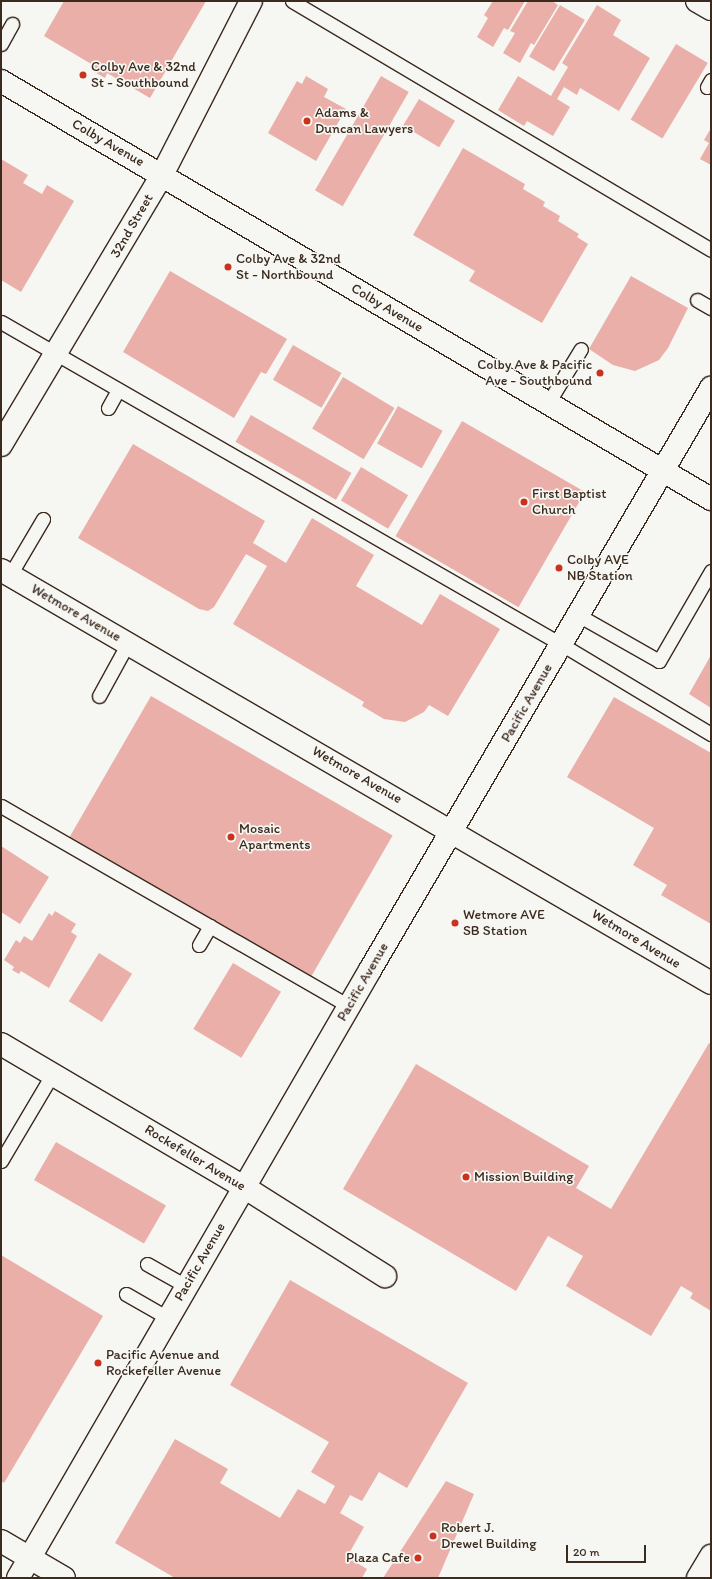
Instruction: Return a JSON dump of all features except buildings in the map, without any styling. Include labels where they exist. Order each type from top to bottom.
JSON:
[{"type":"street","name":"32nd Street","points":[[1,444],[56,355],[162,175],[251,1]]},
{"type":"street","points":[[697,1],[711,9]]},
{"type":"street","name":"Colby Avenue","points":[[1,81],[711,499]]},
{"type":"street","name":"Pacific Avenue","points":[[18,1578],[349,1006],[711,388]]},
{"type":"street","name":"Wetmore Avenue","points":[[6,572],[452,830],[711,984]]},
{"type":"street","name":"Rockefeller Avenue","points":[[1,1044],[53,1073],[244,1188],[386,1276]]},
{"type":"street","points":[[1,1540],[64,1578]]},
{"type":"street","points":[[698,1578],[711,1556]]},
{"type":"lane","points":[[292,1],[711,250]]},
{"type":"lane","points":[[1,44],[12,24]]},
{"type":"lane","points":[[697,300],[711,308]]},
{"type":"lane","points":[[1,322],[561,644],[711,734]]},
{"type":"lane","points":[[548,403],[581,349]]},
{"type":"lane","points":[[108,408],[118,390]]},
{"type":"lane","points":[[6,572],[43,519]]},
{"type":"lane","points":[[578,615],[659,661],[711,571]]},
{"type":"lane","points":[[99,696],[128,643]]},
{"type":"lane","points":[[1,806],[349,1006]]},
{"type":"lane","points":[[199,945],[210,926]]},
{"type":"lane","points":[[1,1161],[53,1073]]},
{"type":"lane","points":[[147,1264],[186,1286]]},
{"type":"lane","points":[[126,1294],[168,1318]]},
{"type":"place","name":"Colby Ave & 32nd St - Southbound","points":[[83,75]]},
{"type":"place","name":"Adams & Duncan Lawyers","points":[[307,121]]},
{"type":"place","name":"Colby Ave & 32nd St - Northbound","points":[[228,267]]},
{"type":"place","name":"Colby Ave & Pacific Ave - Southbound","points":[[600,373]]},
{"type":"place","name":"First Baptist Church","points":[[524,502]]},
{"type":"place","name":"Colby AVE NB Station","points":[[559,568]]},
{"type":"place","name":"Mosaic Apartments","points":[[231,837]]},
{"type":"place","name":"Wetmore AVE SB Station","points":[[455,923]]},
{"type":"place","name":"Mission Building","points":[[466,1177]]},
{"type":"place","name":"Pacific Avenue and Rockefeller Avenue","points":[[98,1363]]},
{"type":"place","name":"Robert J. Drewel Building","points":[[433,1536]]},
{"type":"place","name":"Plaza Cafe","points":[[418,1558]]}]
